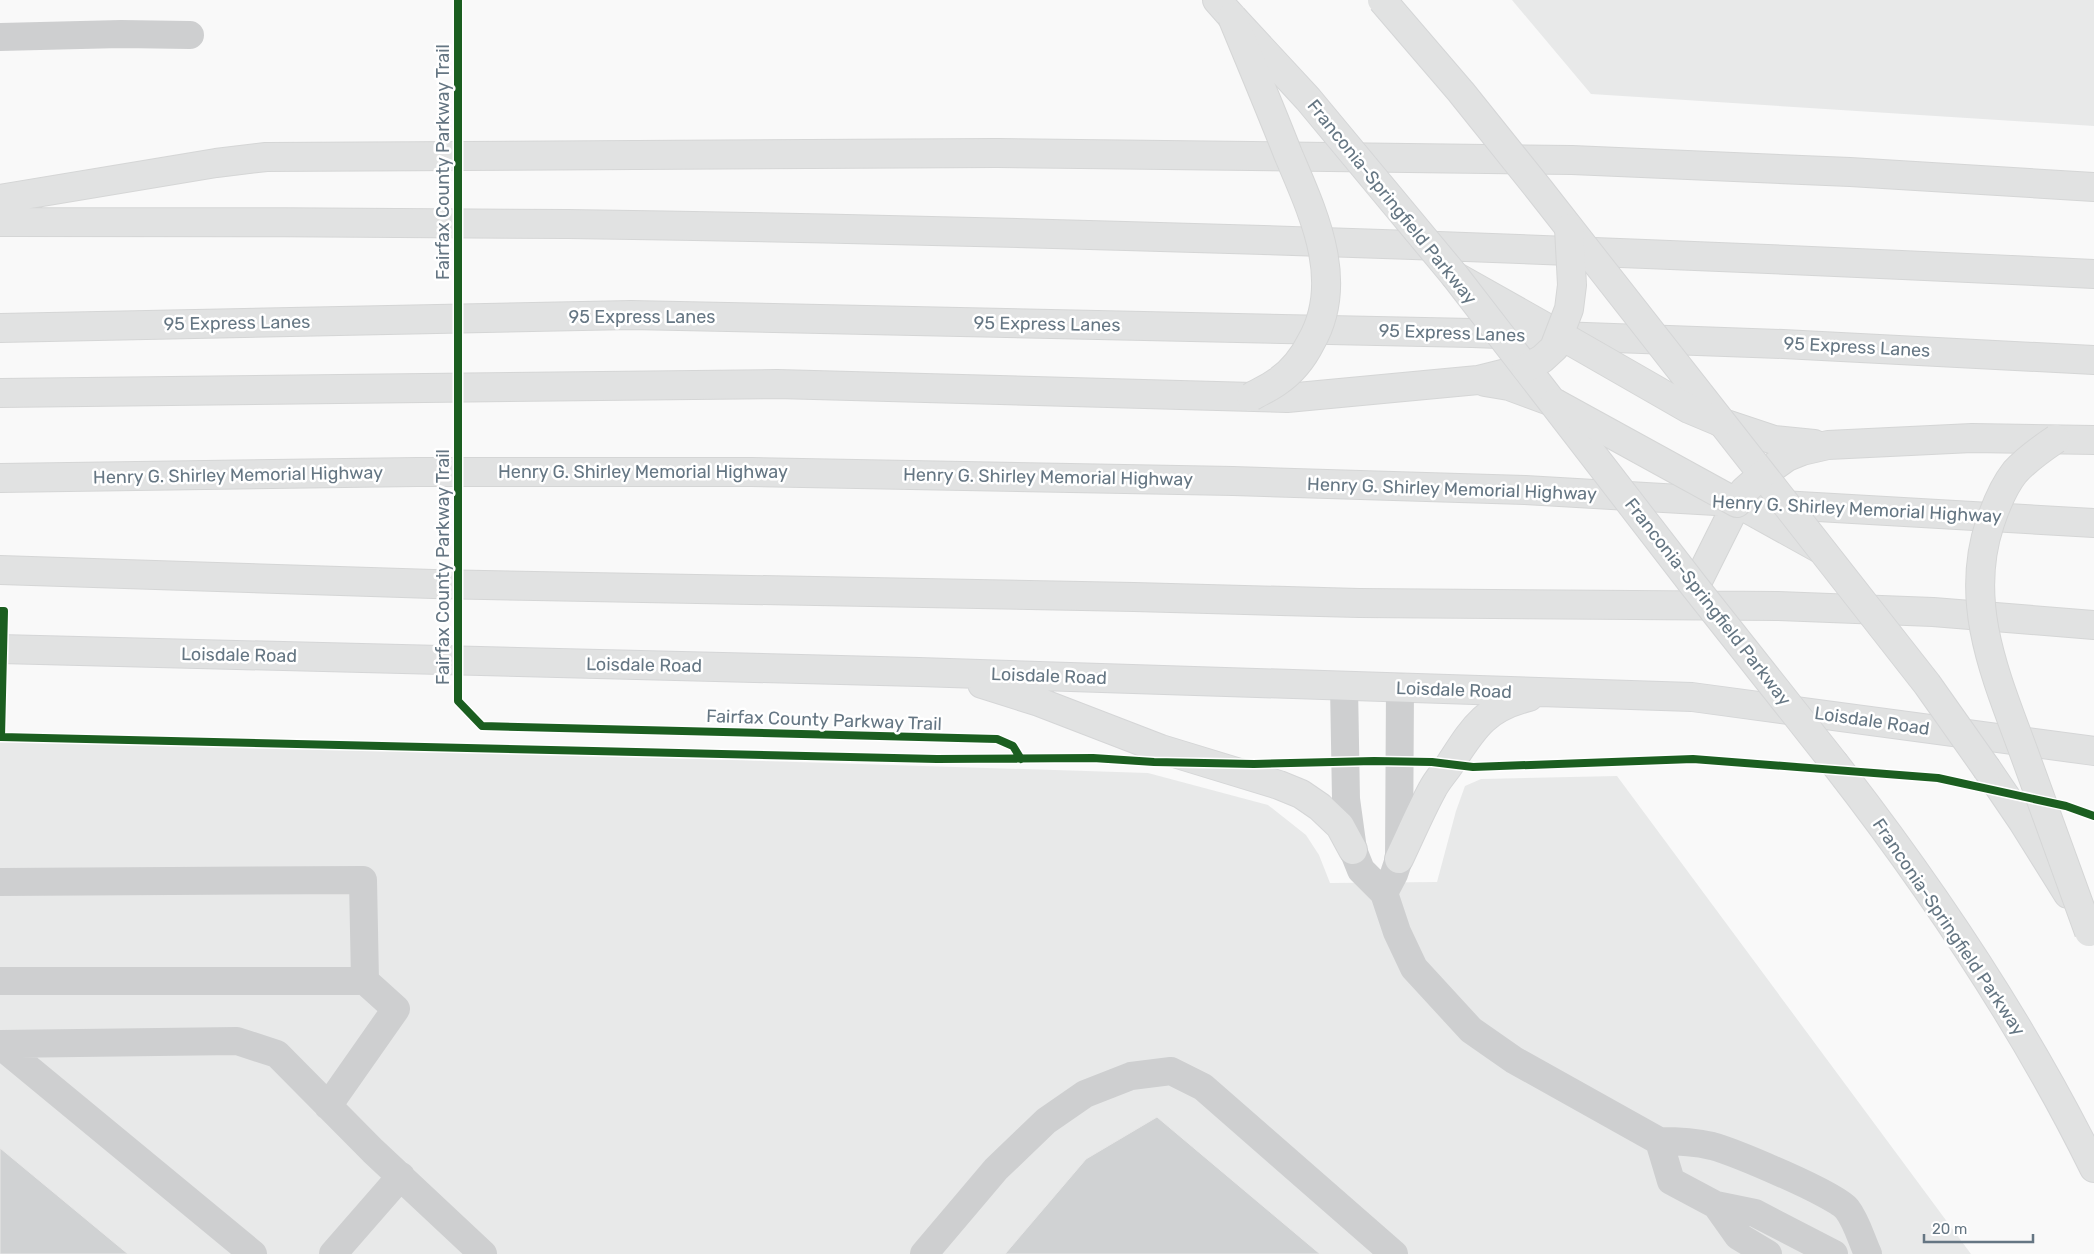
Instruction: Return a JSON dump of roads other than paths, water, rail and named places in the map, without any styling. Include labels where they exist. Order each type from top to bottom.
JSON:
[{"type":"main road","points":[[1382,0],[1461,92],[1569,228],[1953,720],[2056,873],[2092,937]]},
{"type":"main road","points":[[1225,9],[1305,194],[1323,250],[1328,275],[1323,317],[1315,337],[1305,354],[1277,382],[1250,397]]},
{"type":"main road","name":"Franconia-Springfield Parkway","points":[[1225,9],[1308,99],[1455,276],[1694,587],[1830,756],[1920,877],[1992,986],[2061,1104],[2094,1168]]},
{"type":"main road","points":[[0,200],[216,163],[266,157],[997,153],[1572,160],[1850,172],[2094,187]]},
{"type":"main road","points":[[0,222],[559,224],[1020,233],[1537,249],[2094,274]]},
{"type":"main road","points":[[0,393],[777,384],[1250,397],[1322,396],[1478,380],[1526,368],[1542,359],[1554,348],[1569,309],[1572,285],[1569,228]]},
{"type":"main road","points":[[1455,276],[1689,409],[1720,422],[1774,440],[1798,444],[1828,445],[1953,438],[2094,440]]},
{"type":"main road","name":"95 Express Lanes","points":[[0,328],[640,315],[1472,333],[1784,344],[2094,360]]},
{"type":"main road","points":[[1478,380],[1509,386],[1555,404],[1820,549]]},
{"type":"main road","points":[[2056,439],[2030,457],[2004,488],[1986,537],[1980,566],[1980,594],[1984,632],[1998,681],[2092,937]]},
{"type":"main road","points":[[1694,587],[1744,491],[1787,457],[1802,451],[1828,445]]},
{"type":"main road","name":"Henry G. Shirley Memorial Highway","points":[[0,478],[417,472],[751,472],[1232,481],[1525,490],[2094,523]]},
{"type":"main road","points":[[0,570],[433,584],[1359,603],[1778,606],[1933,612],[2094,625]]},
{"type":"main road","name":"Loisdale Road","points":[[0,649],[919,672],[1692,697],[2094,751]]},
{"type":"main road","points":[[919,672],[971,681],[1005,690],[1161,749],[1279,785],[1301,794],[1320,807],[1340,826],[1353,850]]},
{"type":"main road","points":[[1399,859],[1432,790],[1456,752],[1481,721],[1510,701],[1542,693]]},
{"type":"lane","points":[[0,37],[121,34],[190,35]]},
{"type":"lane","points":[[1344,686],[1346,799],[1353,850],[1361,870],[1384,893],[1397,932],[1414,968],[1471,1030],[1514,1060],[1659,1141],[1685,1142],[1710,1146],[1738,1154],[1828,1196],[1846,1207],[1868,1254]]},
{"type":"lane","points":[[1384,893],[1399,859],[1400,687]]},
{"type":"lane","points":[[0,882],[363,880],[365,980]]},
{"type":"lane","points":[[0,981],[365,980],[396,1009],[328,1106]]},
{"type":"lane","points":[[0,1044],[237,1041],[277,1054],[373,1151],[483,1254]]},
{"type":"lane","points":[[0,1044],[253,1254]]},
{"type":"lane","points":[[924,1254],[996,1169],[1046,1121],[1086,1094],[1131,1076],[1171,1071],[1203,1087],[1394,1254]]},
{"type":"lane","points":[[1659,1141],[1671,1181],[1716,1206],[1755,1213],[1834,1254]]},
{"type":"lane","points":[[333,1254],[401,1176]]},
{"type":"lane","points":[[1716,1206],[1738,1236],[1768,1254]]}]
